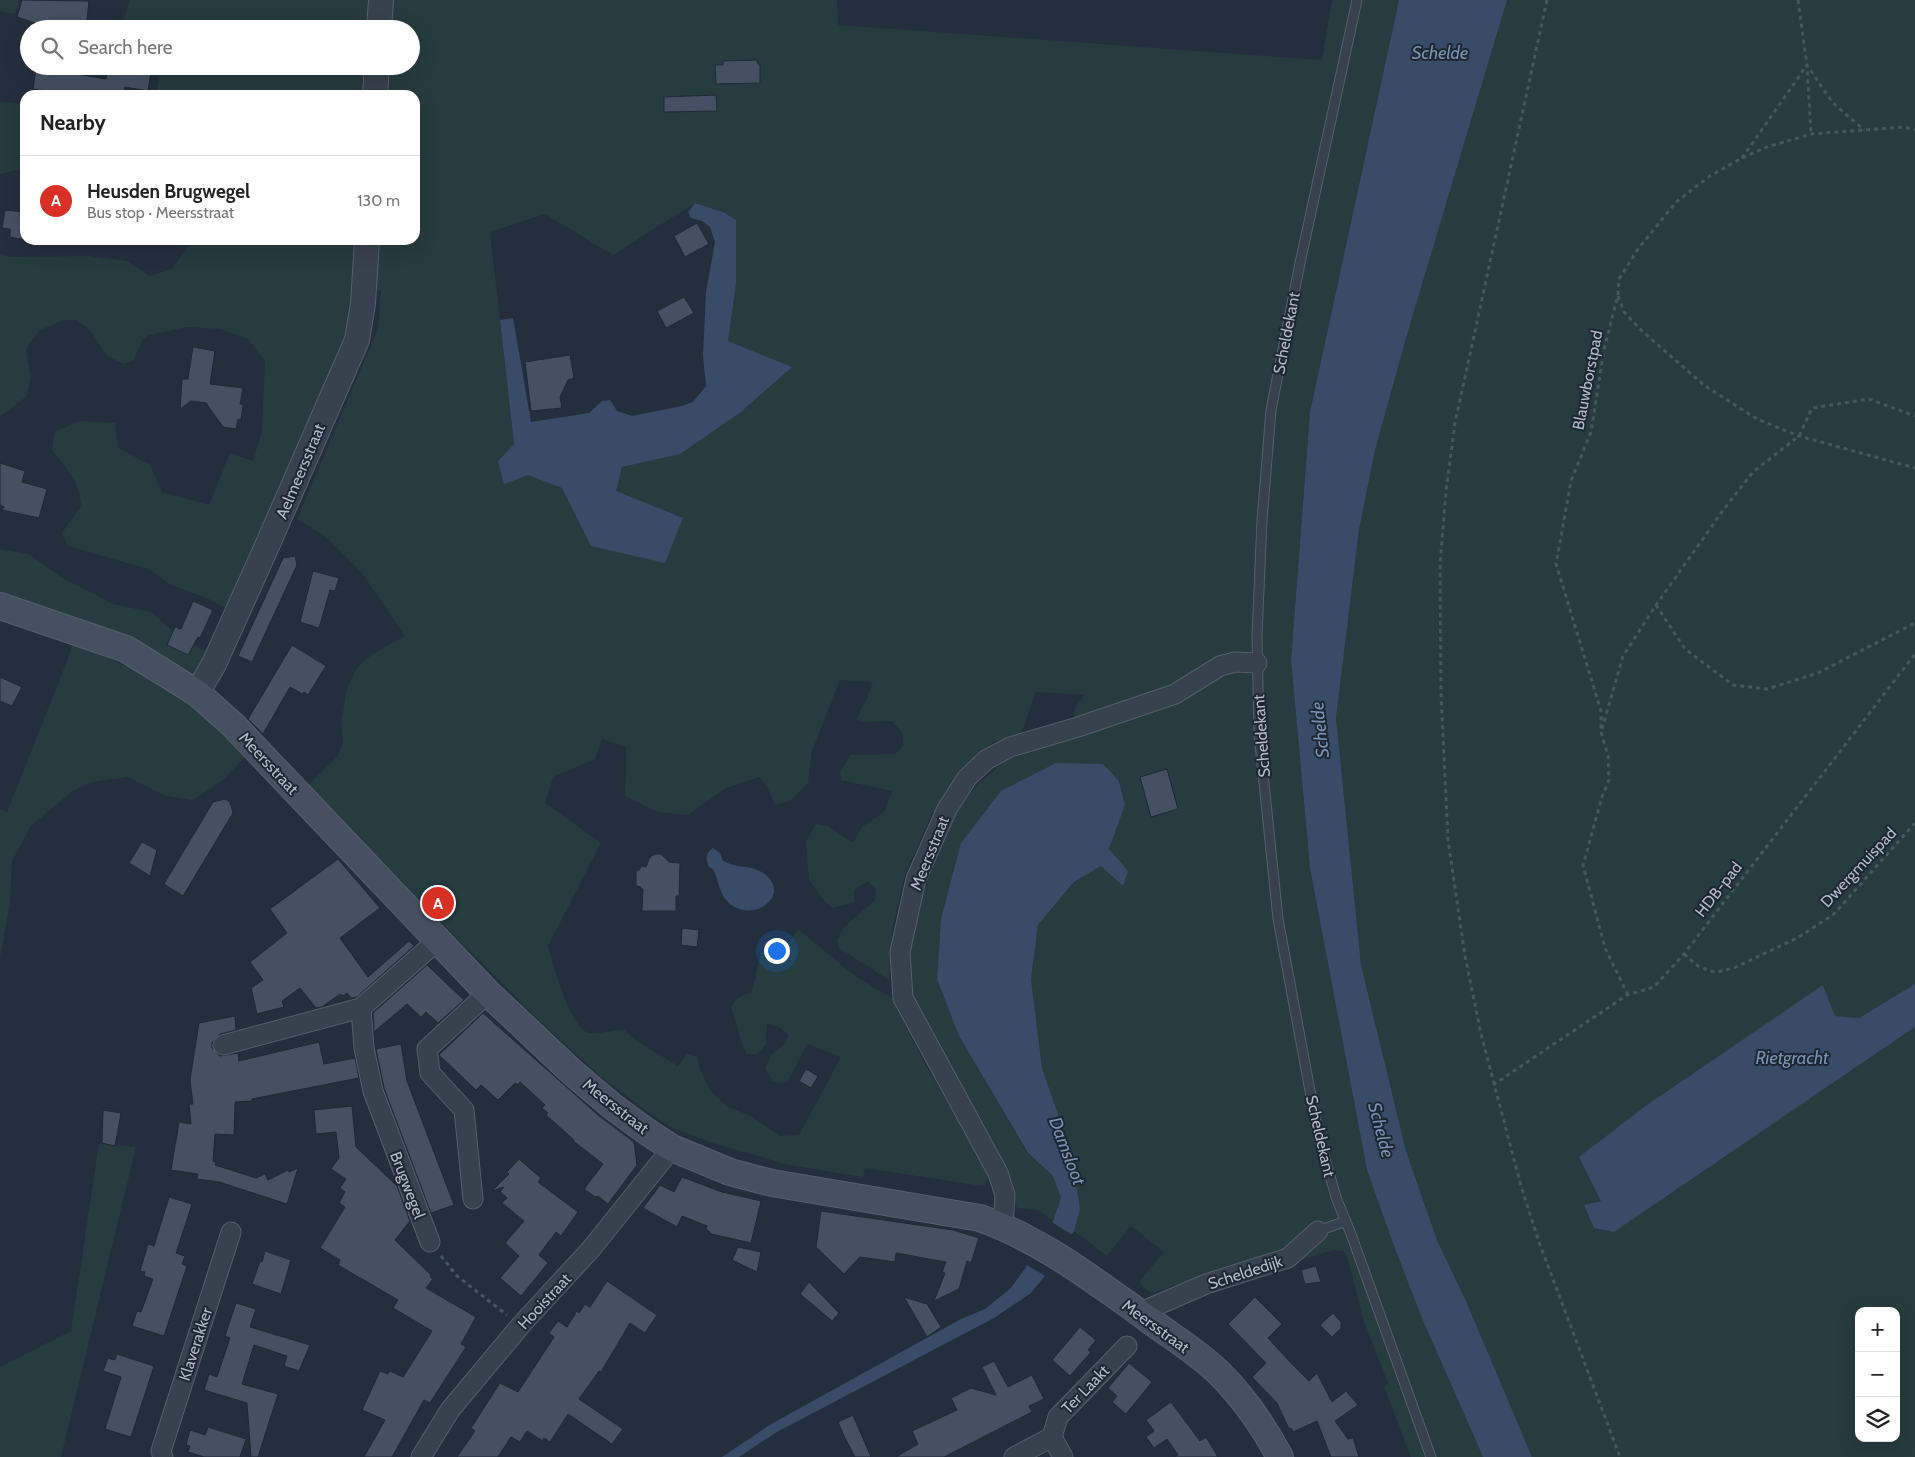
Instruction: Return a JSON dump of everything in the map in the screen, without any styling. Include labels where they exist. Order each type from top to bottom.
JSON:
[{"type":"main road","name":"Meersstraat","points":[[0,606],[126,649],[197,693],[233,725],[488,993],[573,1073],[612,1106],[672,1148],[730,1172],[772,1183],[980,1218],[1003,1226],[1031,1240],[1067,1262],[1188,1348],[1219,1373],[1242,1398],[1269,1436],[1280,1457]]},
{"type":"street","points":[[380,20],[381,0]]},
{"type":"street","points":[[375,90],[376,75]]},
{"type":"street","name":"Aelmeersstraat","points":[[197,693],[214,664],[357,340],[363,304],[367,245]]},
{"type":"street","name":"Meersstraat","points":[[1003,1226],[1005,1195],[998,1173],[904,998],[900,952],[916,878],[943,817],[966,778],[986,760],[1010,747],[1078,727],[1175,694],[1220,666],[1235,662],[1257,663]]},
{"type":"street","points":[[224,1045],[361,1008],[437,941]]},
{"type":"street","points":[[473,1199],[464,1110],[430,1073],[427,1049],[488,993]]},
{"type":"street","name":"Brugwegel","points":[[361,1008],[364,1048],[373,1090],[430,1242]]},
{"type":"street","name":"Hooistraat","points":[[420,1457],[450,1410],[521,1325],[591,1249],[672,1148]]},
{"type":"street","name":"Klaverakker","points":[[163,1457],[161,1451],[231,1232]]},
{"type":"street","name":"Scheldedijk","points":[[1139,1313],[1206,1284],[1288,1258],[1318,1232]]},
{"type":"street","name":"Ter Laakt","points":[[1052,1437],[1058,1417],[1127,1346]]},
{"type":"street","points":[[1014,1457],[1052,1437],[1063,1457]]},
{"type":"lane","name":"Scheldekant","points":[[1357,0],[1300,263],[1271,410],[1262,520],[1257,636],[1260,734],[1278,919],[1319,1139],[1337,1200],[1431,1457]]},
{"type":"lane","name":"Scheldedijk","points":[[1318,1232],[1346,1221]]},
{"type":"path","points":[[1548,0],[1455,423],[1446,491],[1440,565],[1440,694],[1448,840],[1465,956],[1493,1085],[1521,1186],[1539,1242],[1620,1457]]},
{"type":"path","points":[[1798,0],[1807,64],[1811,134]]},
{"type":"path","points":[[1807,64],[1832,102],[1865,130]]},
{"type":"path","points":[[1742,158],[1807,64]]},
{"type":"path","name":"Blauwborstpad","points":[[1628,995],[1604,948],[1583,864],[1602,796],[1609,780],[1608,756],[1601,732],[1601,711],[1556,564],[1571,481],[1591,432],[1604,350],[1618,295],[1619,279],[1638,249],[1676,202],[1710,176],[1742,158],[1767,147],[1811,134],[1904,127],[1915,130]]},
{"type":"path","points":[[1618,295],[1624,312],[1643,332],[1705,386],[1757,419],[1799,436],[1915,468]]},
{"type":"path","points":[[1601,732],[1623,656],[1656,605],[1724,510],[1754,472],[1799,436],[1812,408],[1869,399],[1915,416]]},
{"type":"path","points":[[1656,605],[1685,649],[1733,685],[1767,689],[1818,673],[1915,623]]},
{"type":"path","name":"HDB-pad","points":[[1493,1085],[1628,995],[1654,987],[1684,954],[1915,654]]},
{"type":"path","name":"Dwergmuispad","points":[[1684,954],[1698,966],[1717,972],[1734,968],[1799,937],[1834,914],[1915,823]]},
{"type":"path","points":[[430,1242],[458,1276],[521,1325]]},
{"type":"green space","points":[[0,0],[19,0],[15,14],[0,11]]},
{"type":"green space","points":[[130,0],[837,0],[838,25],[1322,60],[1332,0],[1399,0],[1310,412],[1291,660],[1310,868],[1367,1170],[1421,1316],[1483,1457],[1411,1457],[1384,1387],[1388,1383],[1364,1322],[1349,1263],[1344,1251],[1333,1250],[1288,1264],[1266,1255],[1151,1293],[1139,1282],[1164,1252],[1131,1226],[1107,1256],[1074,1231],[1080,1209],[1071,1152],[1042,1068],[1031,979],[1038,925],[1075,882],[1101,866],[1109,849],[1125,805],[1119,781],[941,919],[937,979],[959,1036],[1027,1153],[1053,1176],[1061,1198],[1053,1221],[1038,1210],[1017,1208],[1006,1170],[990,1136],[978,1120],[921,1017],[911,987],[909,955],[911,930],[921,888],[955,814],[976,786],[999,766],[1017,754],[1185,697],[1214,682],[1204,666],[1189,676],[1158,691],[1074,722],[1074,710],[1085,695],[1036,692],[1021,734],[994,741],[960,773],[931,816],[905,874],[892,930],[889,980],[839,948],[837,940],[844,927],[875,900],[876,890],[868,881],[854,890],[854,903],[832,908],[820,896],[809,879],[806,842],[816,824],[828,826],[853,843],[862,827],[885,811],[892,791],[841,780],[840,771],[851,755],[895,754],[903,746],[903,734],[892,721],[862,722],[856,720],[873,682],[840,680],[812,751],[808,783],[790,801],[775,805],[767,786],[759,777],[726,788],[688,815],[657,812],[625,796],[626,747],[602,739],[595,759],[553,777],[545,803],[601,843],[548,946],[563,995],[576,1021],[583,1029],[590,1033],[624,1030],[635,1040],[678,1066],[687,1054],[698,1057],[699,1067],[714,1095],[729,1107],[752,1117],[780,1136],[799,1135],[841,1057],[807,1044],[787,1083],[773,1082],[765,1068],[772,1054],[786,1043],[788,1035],[781,1028],[767,1023],[766,1045],[758,1054],[747,1054],[742,1044],[731,1006],[738,998],[752,992],[761,952],[772,947],[788,945],[798,929],[856,977],[894,999],[898,1011],[925,1064],[986,1168],[988,1178],[982,1186],[865,1168],[863,1177],[789,1165],[713,1143],[672,1128],[649,1113],[598,1074],[548,1029],[308,785],[338,756],[343,742],[341,725],[347,688],[357,668],[371,655],[405,636],[362,573],[325,536],[297,519],[378,329],[381,291],[356,288],[340,366],[259,534],[228,609],[207,598],[171,585],[148,569],[68,546],[62,533],[81,506],[80,497],[72,476],[52,450],[55,432],[78,421],[115,423],[118,448],[150,465],[162,492],[209,505],[230,453],[253,461],[262,431],[265,361],[248,339],[220,329],[187,327],[150,335],[142,340],[134,359],[124,364],[107,356],[90,330],[77,320],[64,320],[40,330],[30,343],[26,351],[31,379],[26,397],[0,416],[0,254],[10,257],[89,256],[127,261],[150,276],[172,269],[190,245],[420,245],[420,90],[157,90],[159,75],[420,75],[420,20],[124,20]],"holes":[[[695,203],[723,212],[736,284],[728,341],[792,367],[741,412],[680,453],[622,467],[616,490],[591,546],[562,488],[498,461],[514,444],[490,232],[545,214],[613,255]]]},
{"type":"green space","points":[[1507,0],[1915,0],[1915,984],[1859,1018],[1835,1016],[1823,985],[1601,1201],[1584,1205],[1594,1228],[1614,1232],[1915,1027],[1915,1457],[1532,1457],[1466,1301],[1437,1240],[1406,1151],[1361,966],[1336,718],[1359,530],[1375,450],[1409,328]]},
{"type":"green space","points":[[0,102],[20,104],[20,169],[0,174]]},
{"type":"green space","points":[[0,549],[29,554],[61,577],[113,604],[151,612],[179,636],[208,653],[198,675],[122,635],[0,594]]},
{"type":"green space","points":[[73,642],[155,679],[190,705],[246,756],[222,781],[193,800],[166,796],[128,777],[92,782],[71,792],[31,826],[12,861],[10,904],[0,957],[0,809],[7,812]]},
{"type":"green space","points":[[99,1143],[136,1147],[61,1457],[0,1457],[0,1367],[71,1331]]},
{"type":"water","name":"Schelde","points":[[1399,0],[1507,0],[1409,328],[1375,450],[1359,530],[1336,718],[1361,965],[1406,1151],[1437,1240],[1466,1301],[1532,1457],[1483,1457],[1421,1316],[1367,1170],[1310,868],[1291,660],[1310,412]]},
{"type":"water","points":[[695,203],[723,212],[736,220],[736,284],[728,341],[792,367],[741,412],[680,454],[622,467],[616,491],[683,518],[665,563],[591,546],[562,488],[528,475],[504,484],[498,461],[514,444],[500,320],[513,318],[531,422],[589,413],[602,401],[610,400],[617,411],[632,416],[693,402],[706,386],[703,355],[706,292],[715,242],[710,227],[702,221],[691,218],[688,212]]},
{"type":"water","name":"Damsloot","points":[[1056,763],[1103,764],[1119,781],[1125,805],[1109,849],[1128,871],[1123,886],[1101,866],[1074,882],[1038,925],[1031,979],[1042,1068],[1071,1152],[1080,1209],[1074,1231],[1044,1277],[1031,1293],[994,1318],[775,1433],[739,1457],[722,1457],[773,1423],[961,1319],[985,1309],[1011,1288],[1026,1267],[1053,1221],[1061,1198],[1053,1176],[1028,1153],[959,1036],[937,979],[941,919],[961,843],[1001,791]]},
{"type":"water","points":[[713,848],[720,853],[723,861],[756,869],[766,875],[773,884],[774,892],[771,900],[755,910],[745,910],[735,907],[726,900],[713,869],[709,867],[707,861],[707,854]]},
{"type":"water","name":"Rietgracht","points":[[1915,984],[1915,1027],[1614,1232],[1594,1228],[1584,1205],[1601,1201],[1579,1157],[1647,1105],[1823,985],[1835,1016],[1859,1018]]},
{"type":"pier","points":[[1050,1221],[1074,1236],[1047,1277],[1025,1264]]},
{"type":"building","points":[[22,0],[89,1],[87,20],[26,20],[17,17]]},
{"type":"building","points":[[757,60],[758,64],[760,64],[760,83],[716,84],[715,65],[723,65],[723,61]]},
{"type":"building","points":[[35,75],[83,75],[106,79],[107,75],[151,75],[148,90],[125,87],[125,90],[33,89]]},
{"type":"building","points":[[716,95],[717,111],[664,112],[664,97]]},
{"type":"building","points":[[5,210],[20,212],[20,239],[10,237],[10,229],[2,228]]},
{"type":"building","points":[[697,223],[709,244],[685,257],[674,236]]},
{"type":"building","points":[[684,297],[694,313],[666,328],[657,311]]},
{"type":"building","points":[[193,347],[215,351],[210,384],[243,388],[240,404],[243,405],[241,420],[238,419],[236,429],[223,427],[206,403],[191,401],[180,409],[182,379],[188,379]]},
{"type":"building","points":[[570,355],[574,378],[568,380],[560,397],[562,408],[531,411],[525,362]]},
{"type":"building","points":[[0,463],[25,471],[22,482],[47,489],[39,518],[2,510],[4,507],[0,505]]},
{"type":"building","points":[[295,556],[297,565],[252,662],[238,656],[283,558]]},
{"type":"building","points":[[313,571],[339,578],[335,591],[330,590],[319,628],[300,622]]},
{"type":"building","points":[[193,601],[213,610],[200,638],[198,637],[188,655],[167,645],[175,627],[181,629]]},
{"type":"building","points":[[292,645],[326,666],[308,695],[304,692],[302,694],[290,687],[263,734],[248,719]]},
{"type":"building","points":[[0,677],[22,687],[12,706],[0,701]]},
{"type":"building","points":[[1167,769],[1178,809],[1151,817],[1140,777]]},
{"type":"building","points":[[225,799],[230,802],[233,813],[183,896],[164,884],[213,802]]},
{"type":"building","points":[[142,842],[157,850],[150,876],[129,863]]},
{"type":"building","points":[[655,854],[661,854],[669,862],[680,863],[679,896],[676,896],[676,911],[642,911],[643,889],[636,886],[636,870],[639,870],[642,866],[646,867],[650,857]]},
{"type":"building","points":[[338,859],[380,908],[340,938],[368,977],[409,941],[414,946],[357,997],[351,998],[347,993],[343,996],[340,994],[322,1007],[316,1008],[300,988],[282,1001],[284,1007],[257,1014],[251,988],[263,980],[250,962],[287,933],[270,909]]},
{"type":"building","points":[[682,928],[699,930],[697,947],[681,945]]},
{"type":"building","points":[[427,965],[464,1000],[438,1023],[426,1012],[421,1017],[407,1004],[374,1032],[373,1013]]},
{"type":"building","points":[[483,1013],[598,1115],[634,1142],[637,1165],[608,1204],[584,1189],[603,1164],[573,1141],[546,1115],[548,1113],[542,1108],[545,1105],[520,1082],[518,1085],[515,1083],[498,1100],[481,1085],[476,1090],[439,1055]]},
{"type":"building","points":[[235,1016],[236,1030],[220,1034],[212,1042],[212,1048],[220,1056],[238,1053],[239,1061],[319,1042],[324,1064],[355,1058],[359,1078],[252,1099],[252,1101],[235,1102],[234,1135],[215,1134],[213,1161],[216,1162],[215,1165],[256,1178],[265,1174],[268,1180],[288,1170],[289,1172],[298,1168],[287,1204],[219,1182],[197,1179],[198,1174],[171,1170],[179,1122],[191,1124],[189,1104],[193,1104],[190,1080],[199,1023]]},
{"type":"building","points":[[401,1044],[407,1081],[454,1205],[431,1213],[384,1088],[376,1049]]},
{"type":"building","points":[[806,1069],[818,1076],[811,1088],[799,1081]]},
{"type":"building","points":[[352,1106],[356,1147],[397,1186],[410,1221],[395,1240],[431,1275],[430,1277],[433,1279],[426,1288],[476,1317],[461,1344],[466,1347],[430,1403],[424,1400],[392,1457],[364,1457],[385,1420],[362,1410],[380,1371],[388,1374],[390,1371],[403,1377],[432,1331],[393,1308],[398,1300],[338,1265],[340,1260],[320,1248],[345,1207],[339,1203],[345,1192],[340,1188],[346,1179],[331,1169],[339,1158],[336,1132],[316,1134],[314,1110]]},
{"type":"building","points":[[103,1110],[121,1113],[115,1146],[102,1143]]},
{"type":"building","points":[[519,1159],[541,1178],[538,1182],[578,1212],[561,1236],[556,1232],[539,1255],[548,1263],[521,1296],[500,1278],[519,1256],[505,1243],[524,1221],[502,1203],[507,1198],[500,1192],[504,1187],[492,1191],[509,1174],[507,1172]]},
{"type":"building","points":[[682,1177],[722,1192],[761,1201],[751,1243],[712,1234],[706,1229],[707,1226],[682,1216],[677,1227],[643,1208],[660,1185],[674,1192]]},
{"type":"building","points":[[169,1197],[192,1204],[176,1253],[185,1256],[182,1264],[187,1266],[164,1336],[132,1326],[137,1311],[141,1312],[153,1279],[144,1276],[145,1272],[140,1271],[148,1244],[154,1246]]},
{"type":"building","points":[[821,1211],[953,1230],[979,1238],[971,1263],[967,1261],[959,1289],[934,1301],[945,1273],[942,1272],[946,1262],[896,1253],[895,1262],[860,1257],[844,1274],[816,1247]]},
{"type":"building","points":[[738,1247],[761,1252],[757,1272],[732,1260]]},
{"type":"building","points":[[265,1251],[291,1260],[281,1294],[252,1284]]},
{"type":"building","points":[[1316,1266],[1321,1282],[1305,1284],[1301,1270]]},
{"type":"building","points":[[607,1281],[657,1315],[645,1333],[630,1323],[601,1372],[599,1371],[579,1399],[623,1429],[612,1444],[568,1414],[550,1442],[544,1438],[543,1441],[527,1431],[520,1442],[511,1437],[498,1457],[457,1457],[475,1431],[471,1428],[500,1383],[518,1392],[554,1337],[549,1333],[558,1321],[567,1327],[577,1311],[579,1313],[585,1304],[590,1307]]},
{"type":"building","points":[[809,1282],[839,1313],[832,1321],[800,1294]]},
{"type":"building","points":[[904,1297],[927,1304],[941,1327],[927,1337]]},
{"type":"building","points":[[1255,1297],[1282,1324],[1268,1338],[1292,1364],[1309,1381],[1317,1373],[1332,1402],[1346,1391],[1358,1405],[1335,1421],[1348,1439],[1353,1438],[1359,1457],[1331,1457],[1317,1421],[1293,1432],[1291,1428],[1289,1429],[1277,1403],[1252,1377],[1266,1363],[1228,1324]]},
{"type":"building","points":[[236,1303],[256,1309],[250,1327],[310,1345],[299,1371],[284,1366],[287,1356],[254,1345],[242,1384],[278,1394],[258,1457],[251,1457],[247,1403],[204,1390],[209,1374],[217,1377],[230,1338],[225,1336]]},
{"type":"building","points":[[1333,1313],[1341,1322],[1341,1328],[1332,1337],[1320,1325]]},
{"type":"building","points":[[1080,1327],[1096,1340],[1088,1350],[1091,1352],[1070,1376],[1052,1360]]},
{"type":"building","points":[[117,1354],[154,1366],[131,1437],[105,1429],[121,1377],[103,1371],[108,1358],[115,1360]]},
{"type":"building","points":[[994,1361],[1008,1387],[1032,1375],[1044,1399],[1029,1406],[1032,1412],[944,1457],[896,1457],[918,1444],[912,1431],[957,1410],[951,1398],[971,1388],[996,1395],[982,1367]]},
{"type":"building","points":[[1129,1363],[1152,1382],[1126,1414],[1112,1402],[1117,1396],[1108,1388]]},
{"type":"building","points":[[1171,1402],[1200,1441],[1206,1437],[1218,1457],[1174,1457],[1178,1455],[1167,1439],[1154,1448],[1146,1437],[1154,1431],[1146,1420]]},
{"type":"building","points":[[853,1415],[871,1457],[855,1457],[838,1422]]},
{"type":"building","points":[[208,1427],[246,1439],[240,1457],[204,1457],[188,1452],[190,1446],[186,1445],[190,1430],[205,1435]]},
{"type":"place","name":"Heusden Brugwegel","points":[[438,903]]}]
